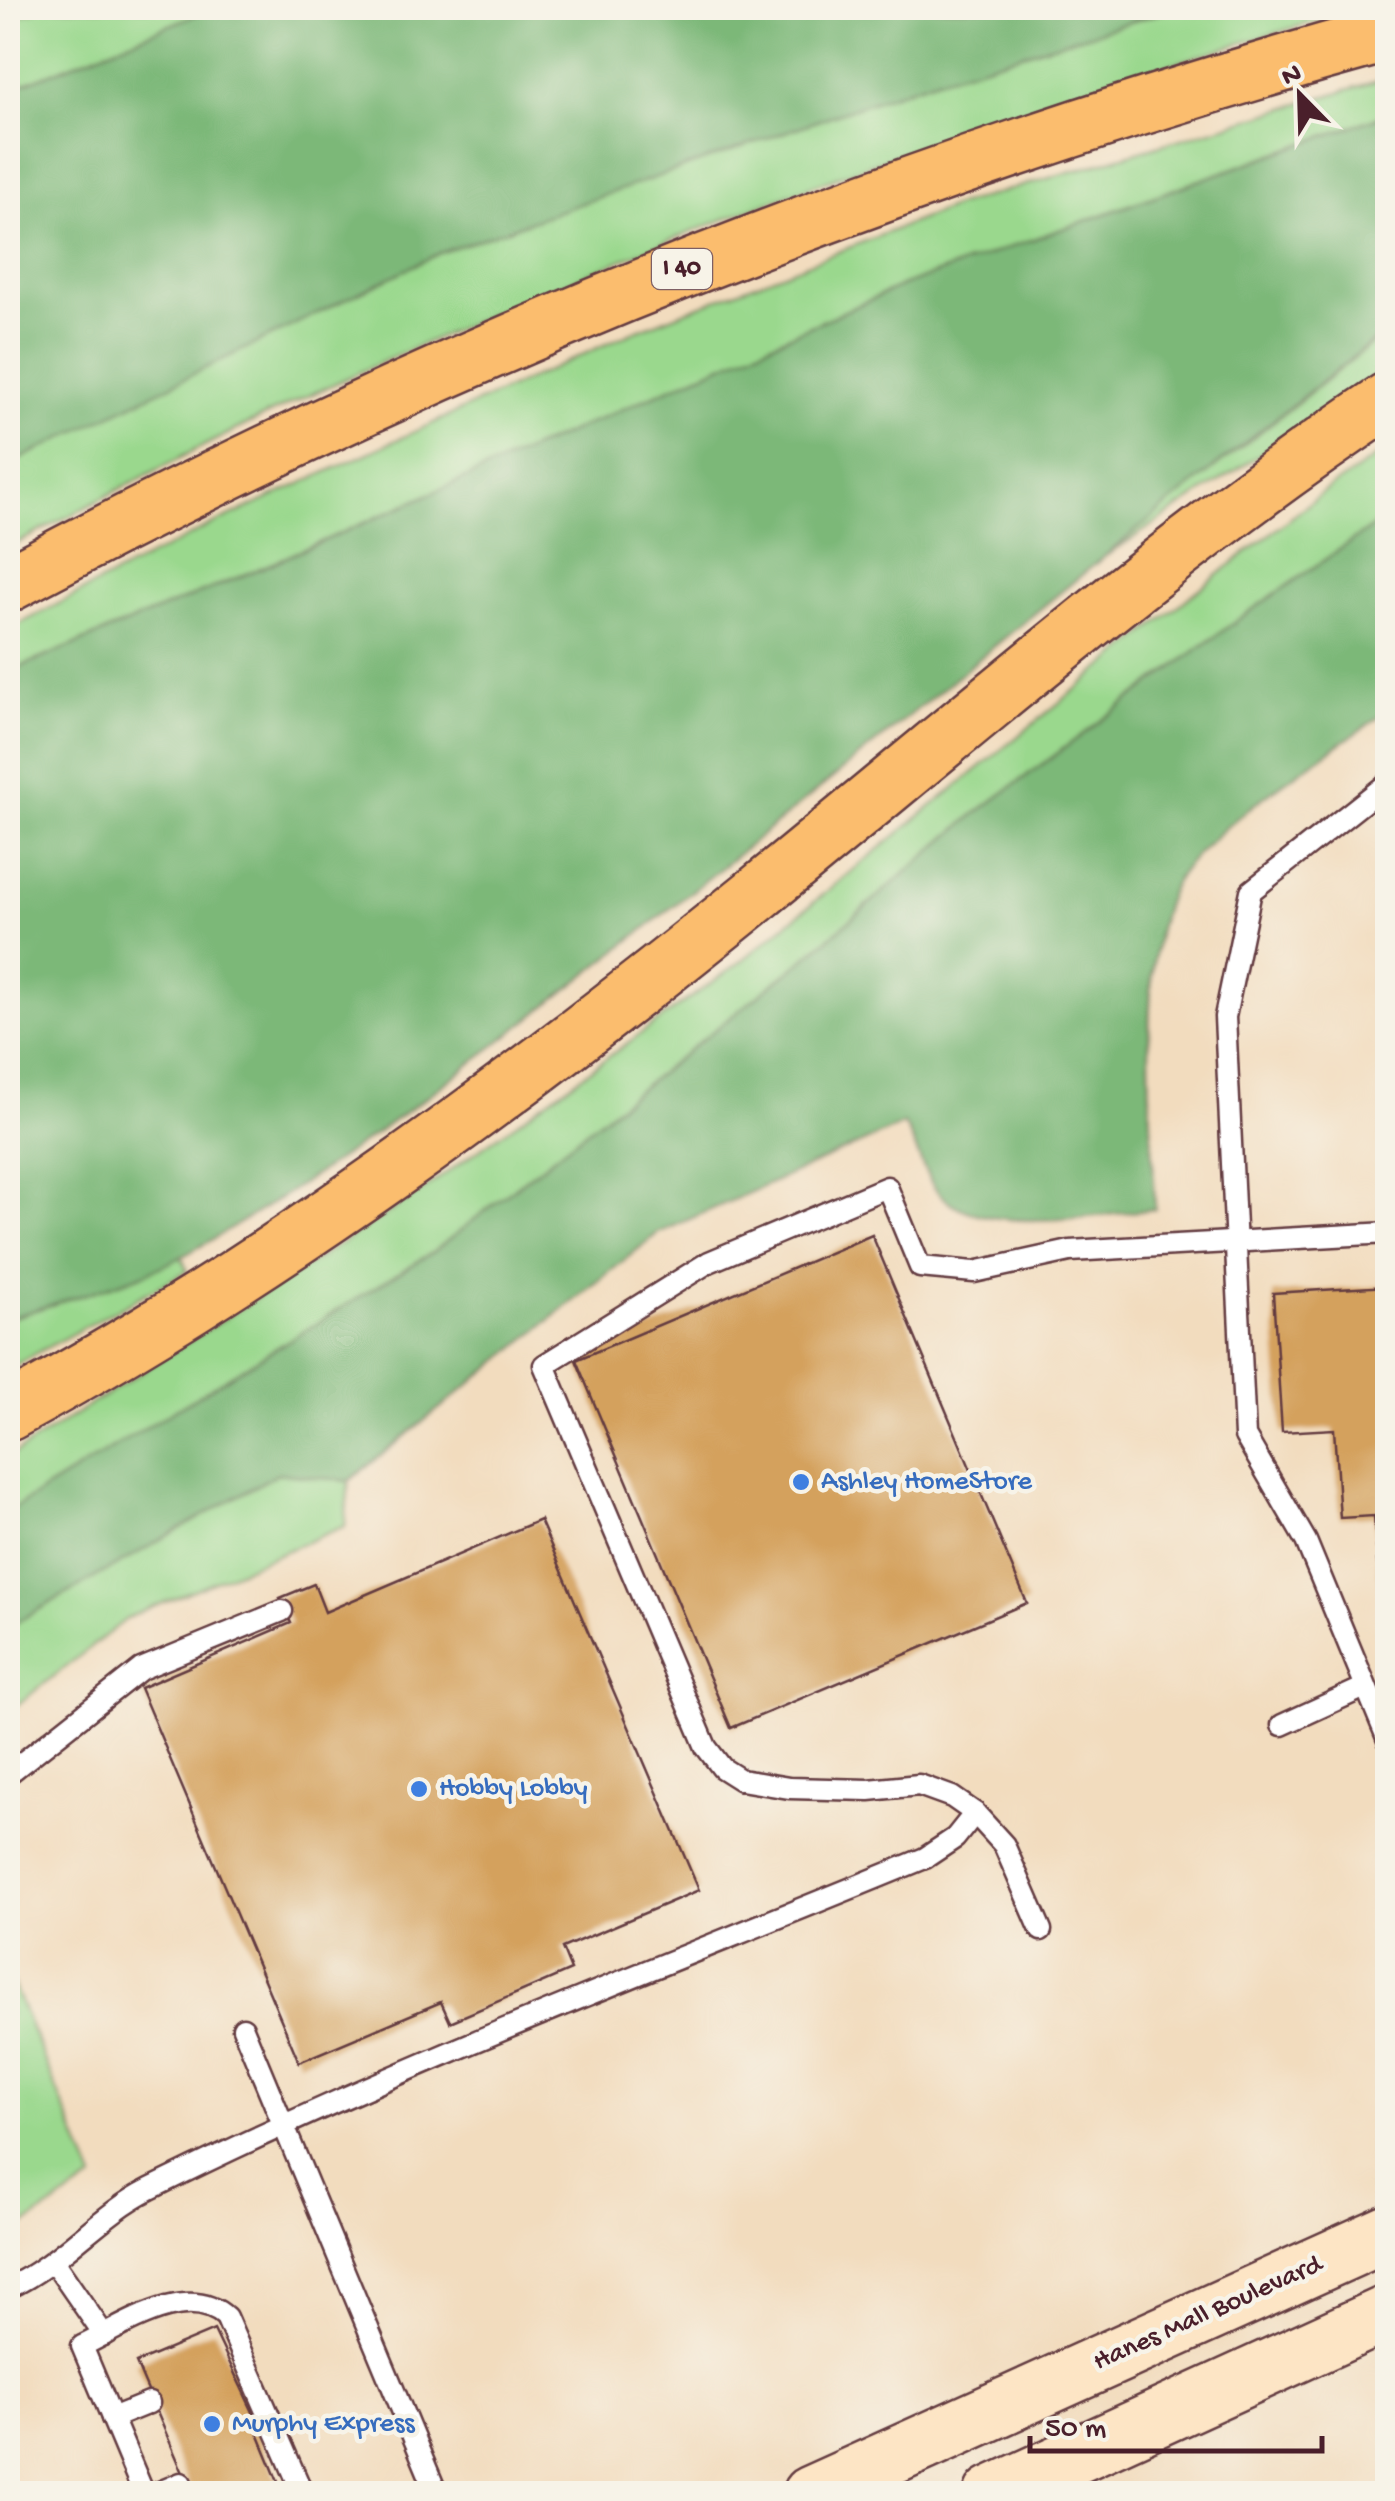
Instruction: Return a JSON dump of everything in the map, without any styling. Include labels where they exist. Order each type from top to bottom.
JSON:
[{"type":"highway","name":"I 40","points":[[8,584],[282,445],[672,272],[872,196],[1074,127],[1388,34]]},
{"type":"highway","points":[[8,1414],[182,1311],[301,1234],[506,1089],[732,914],[1148,572],[1388,400]]},
{"type":"main road","name":"Hanes Mall Boulevard","points":[[810,2494],[1388,2233]]},
{"type":"main road","points":[[992,2494],[1388,2313]]},
{"type":"lane","points":[[1388,783],[1250,891],[1224,1017],[1245,1436],[1306,1541],[1388,1740]]},
{"type":"lane","points":[[1040,1930],[1004,1845],[975,1813],[952,1796],[919,1784],[869,1790],[788,1788],[741,1780],[722,1768],[706,1747],[544,1366],[709,1262],[887,1187],[920,1267],[974,1272],[1070,1251],[1388,1234]]},
{"type":"lane","points":[[8,1774],[141,1669],[282,1611]]},
{"type":"lane","points":[[1282,1725],[1365,1687]]},
{"type":"lane","points":[[8,2288],[53,2262],[145,2191],[285,2126],[924,1858],[955,1838],[975,1813]]},
{"type":"lane","points":[[243,2028],[437,2494]]},
{"type":"lane","points":[[53,2262],[104,2336]]},
{"type":"lane","points":[[144,2494],[82,2346],[175,2305],[212,2304],[226,2317],[240,2365],[295,2487]]},
{"type":"lane","points":[[112,2418],[150,2403]]},
{"type":"lane","points":[[155,2494],[181,2483]]},
{"type":"green space","points":[[41,8],[1364,8],[1224,48],[946,138],[671,240],[402,353],[269,414],[8,548],[8,20]]},
{"type":"green space","points":[[212,8],[1164,8],[1164,12],[931,81],[440,253],[8,465],[8,90]]},
{"type":"green space","points":[[1387,78],[1387,114],[904,285],[271,564],[8,672],[8,630],[209,526],[630,333],[958,205]]},
{"type":"green space","points":[[1387,114],[1387,331],[733,858],[418,1103],[302,1184],[185,1255],[122,1282],[8,1319],[8,672],[271,564],[904,285]]},
{"type":"green space","points":[[1387,332],[1387,371],[1086,569]]},
{"type":"green space","points":[[1387,450],[1387,517],[1243,616],[975,814],[802,961],[433,1252],[8,1512],[8,1458],[413,1197],[739,963],[1187,599],[1329,488]]},
{"type":"green space","points":[[1387,517],[1387,711],[1233,822],[1187,865],[1169,894],[1158,933],[1149,1029],[1155,1209],[1041,1220],[980,1215],[956,1206],[938,1192],[904,1124],[658,1233],[349,1481],[278,1473],[8,1627],[8,1512],[433,1252],[802,961],[975,814],[1243,616]]},
{"type":"green space","points":[[182,1257],[187,1271],[8,1369],[8,1319]]},
{"type":"green space","points":[[278,1473],[349,1481],[345,1526],[129,1617],[8,1712],[8,1627]]},
{"type":"green space","points":[[8,1973],[94,2179],[8,2236]]},
{"type":"building","name":"Ashley HomeStore","points":[[872,1235],[1027,1603],[731,1728],[576,1360]]},
{"type":"building","points":[[1388,1286],[1388,1623],[1381,1624],[1374,1516],[1340,1518],[1334,1429],[1282,1432],[1273,1293]]},
{"type":"building","name":"Hobby Lobby","points":[[540,1520],[699,1890],[562,1948],[571,1970],[450,2022],[441,2002],[299,2062],[140,1688],[291,1623],[280,1598],[314,1584],[325,1612]]},
{"type":"building","name":"Murphy Express","points":[[214,2330],[261,2429],[257,2431],[283,2494],[192,2494],[136,2363]]},
{"type":"place","name":"Ashley HomeStore","points":[[801,1482]]},
{"type":"place","name":"Hobby Lobby","points":[[419,1789]]},
{"type":"place","name":"Murphy Express","points":[[212,2424]]}]
